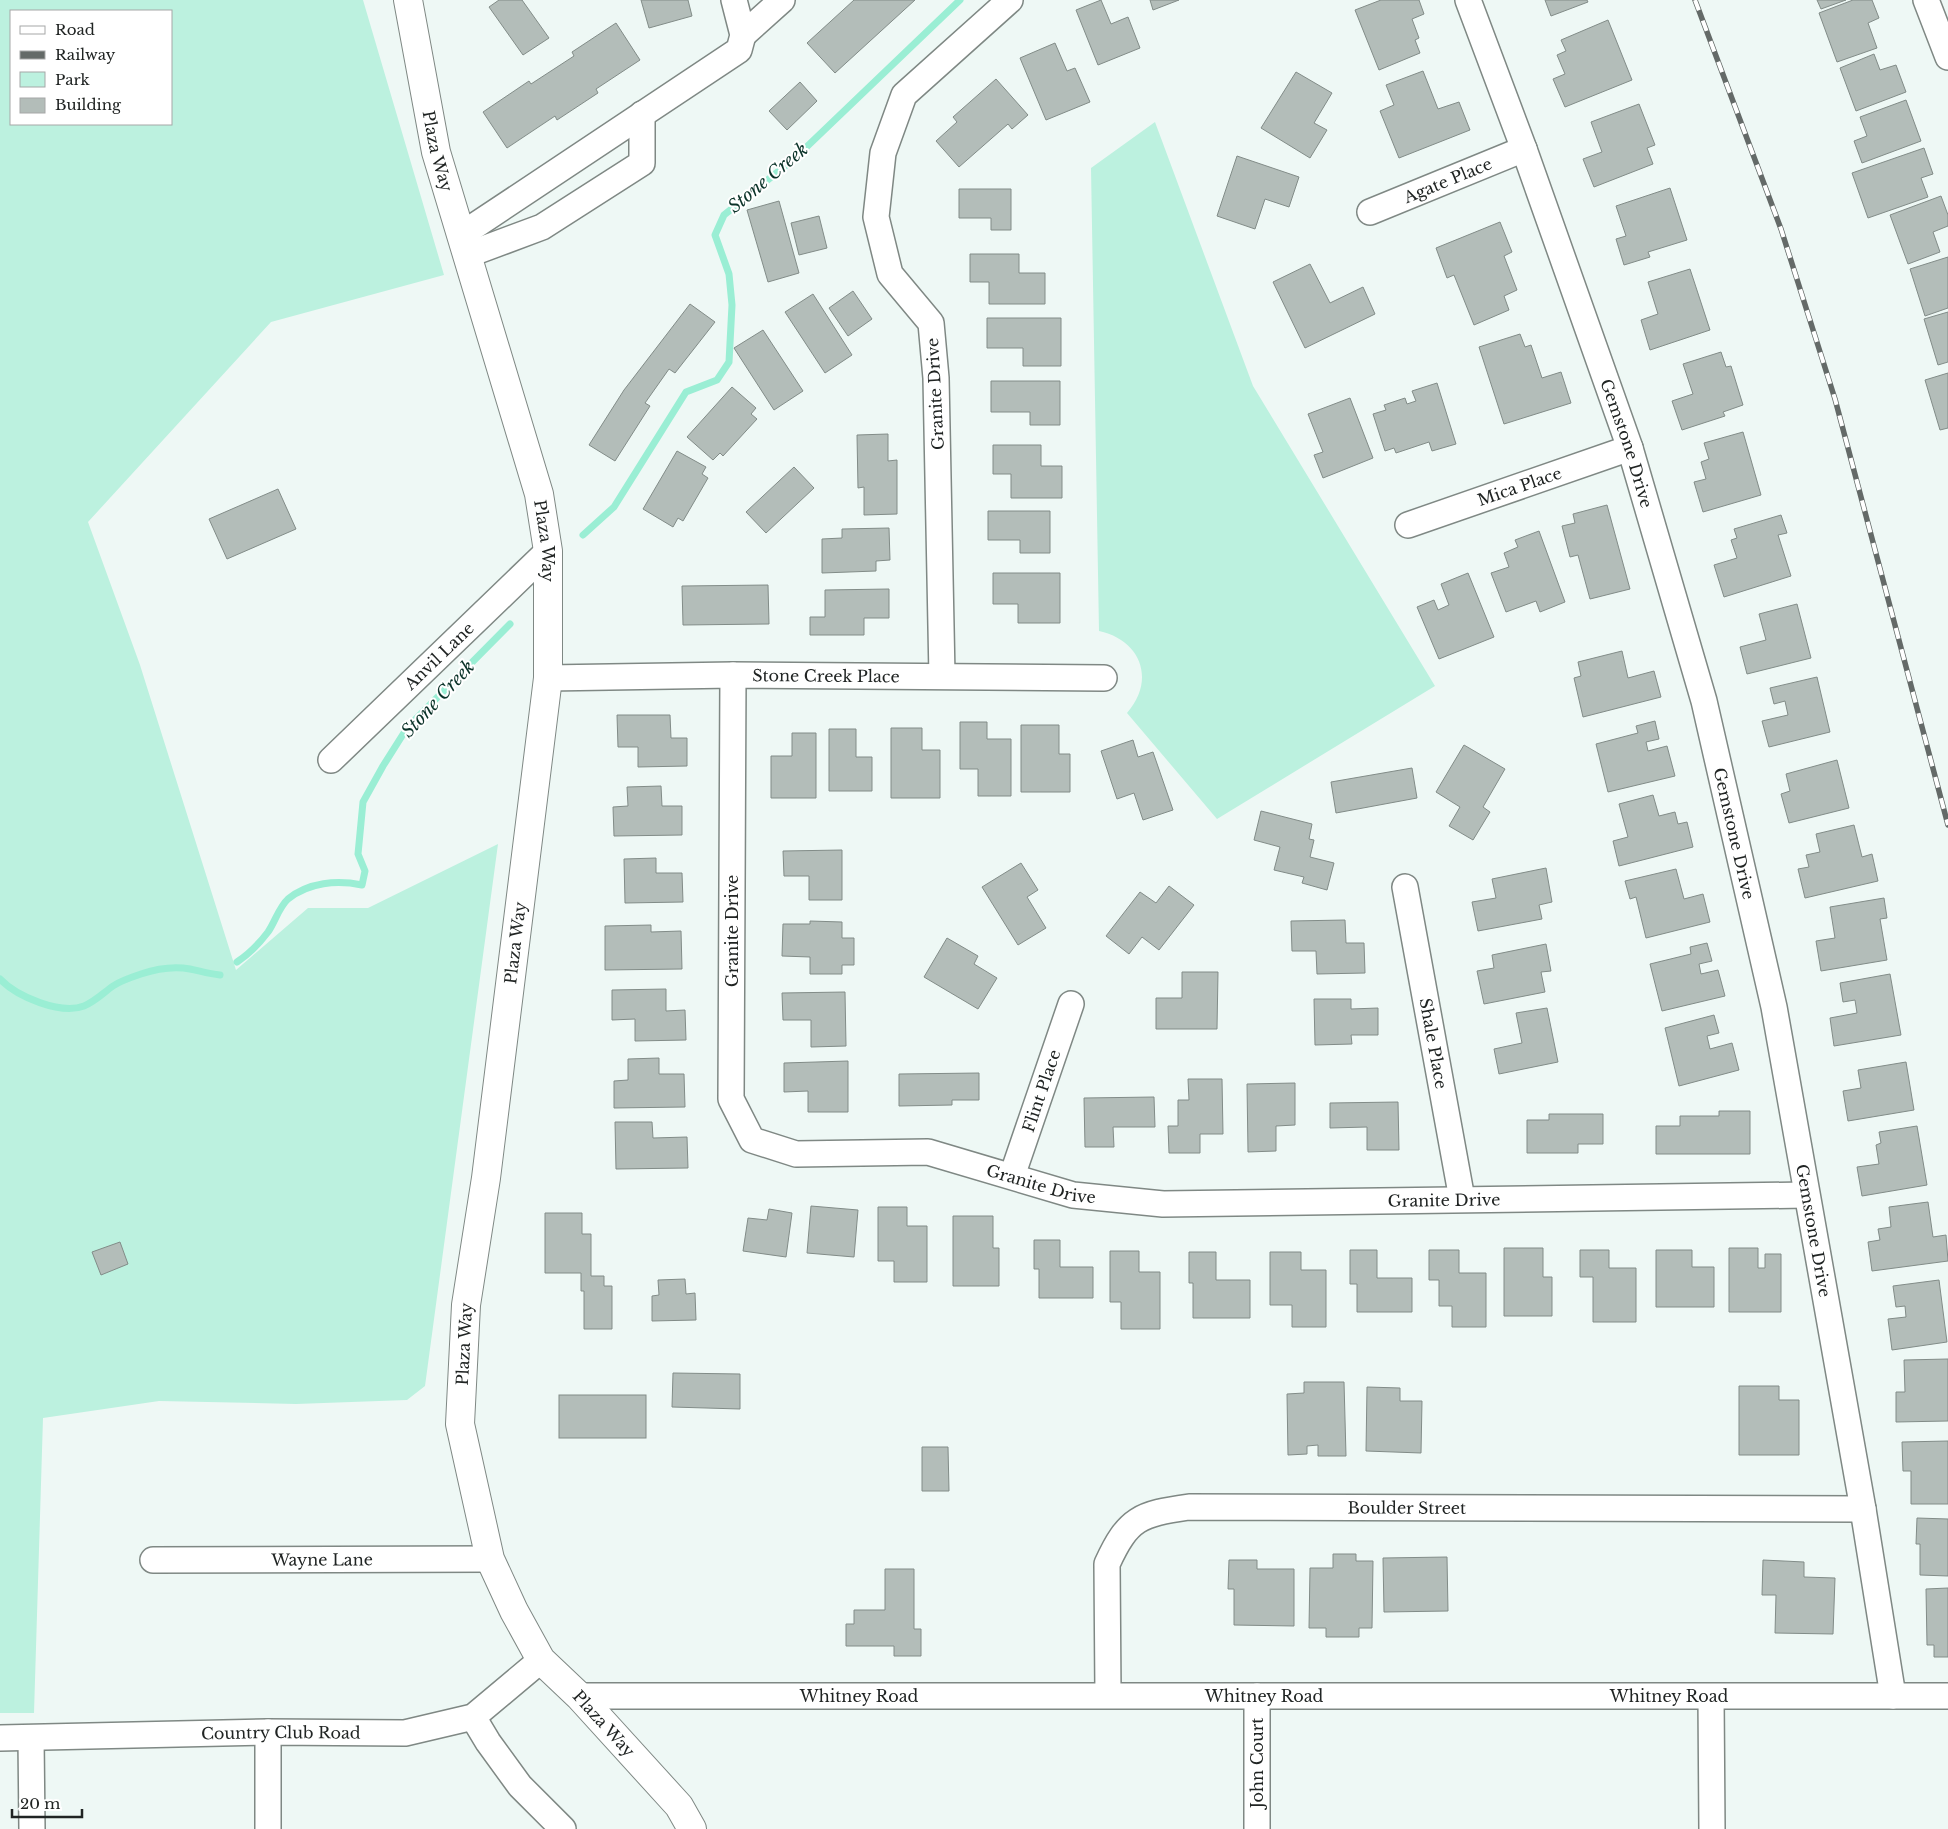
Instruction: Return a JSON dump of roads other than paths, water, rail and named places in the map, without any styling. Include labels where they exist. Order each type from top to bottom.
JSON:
[{"type":"main road","name":"Plaza Way","points":[[408,0],[436,152],[540,494],[548,551],[548,678],[486,1178],[466,1305],[460,1424],[490,1558],[514,1611],[541,1660],[580,1696],[679,1806],[692,1829]]},
{"type":"street","points":[[734,0],[743,35]]},
{"type":"street","points":[[464,245],[642,114],[738,50],[743,35],[782,0]]},
{"type":"street","name":"Granite Drive","points":[[942,676],[936,378],[930,323],[890,274],[876,217],[883,153],[904,95],[1010,0]]},
{"type":"street","name":"Gemstone Drive","points":[[1468,0],[1524,149],[1630,448],[1706,711],[1774,1007],[1863,1508],[1893,1696]]},
{"type":"street","points":[[1926,0],[1948,57]]},
{"type":"street","points":[[464,245],[542,226],[642,163],[642,114]]},
{"type":"street","name":"Agate Place","points":[[1370,212],[1524,149]]},
{"type":"street","name":"Mica Place","points":[[1408,525],[1630,448]]},
{"type":"street","name":"Anvil Lane","points":[[331,760],[548,551]]},
{"type":"street","name":"Granite Drive","points":[[733,675],[731,1099],[752,1140],[796,1154],[928,1152],[1073,1195],[1163,1204],[1806,1195]]},
{"type":"street","name":"Stone Creek Place","points":[[548,678],[733,675],[1104,678]]},
{"type":"street","name":"Shale Place","points":[[1405,887],[1462,1199]]},
{"type":"street","name":"Flint Place","points":[[1012,1176],[1071,1004]]},
{"type":"street","name":"Boulder Street","points":[[1108,1695],[1107,1564],[1114,1548],[1133,1522],[1155,1512],[1189,1507],[1863,1508]]},
{"type":"street","name":"Wayne Lane","points":[[152,1560],[490,1558]]},
{"type":"street","name":"Country Club Road","points":[[0,1738],[268,1732],[405,1733],[473,1717],[541,1660]]},
{"type":"street","name":"Whitney Road","points":[[580,1696],[1948,1696]]},
{"type":"street","name":"John Court","points":[[1257,1696],[1258,1829]]},
{"type":"street","points":[[1711,1697],[1712,1829]]},
{"type":"street","points":[[473,1717],[488,1742],[520,1786],[563,1829]]},
{"type":"street","points":[[268,1732],[268,1829]]},
{"type":"street","points":[[31,1738],[32,1829]]},
{"type":"waterway","name":"Stone Creek","points":[[583,535],[614,507],[686,392],[717,380],[729,362],[732,305],[729,274],[715,235],[724,215],[795,158],[960,0]]},
{"type":"waterway","name":"Stone Creek","points":[[237,962],[261,941],[285,902],[296,893],[324,884],[353,883],[362,885],[365,871],[358,854],[363,802],[383,766],[407,728],[510,624]]},
{"type":"waterway","name":"Stone Creek","points":[[0,979],[17,992],[40,1003],[74,1008],[92,1002],[119,982],[153,971],[184,968],[220,975]]},
{"type":"railway","points":[[1695,0],[1781,229],[1835,399],[1948,825]]}]
